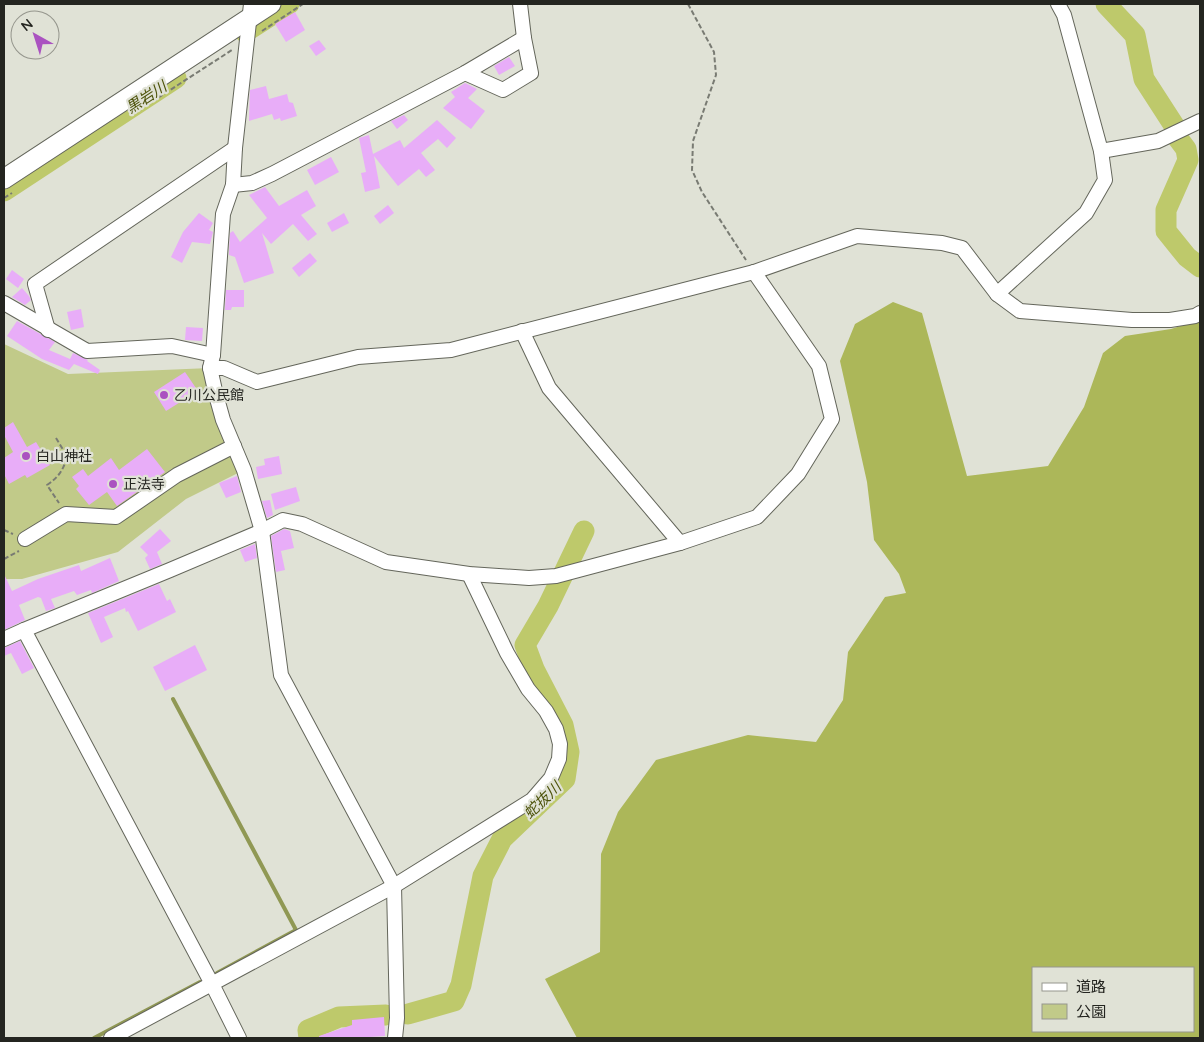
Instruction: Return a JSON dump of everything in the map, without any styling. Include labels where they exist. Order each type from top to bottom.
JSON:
[{"type":"street","points":[[8,186],[250,14],[271,4]]},
{"type":"street","points":[[465,73],[502,90],[531,73],[520,4]]},
{"type":"street","points":[[998,294],[1086,213],[1105,180],[1101,151],[1064,15],[1058,4]]},
{"type":"street","points":[[250,14],[233,185],[223,214],[211,362],[222,420],[244,470],[262,531],[281,675],[394,886],[397,1018],[394,1038]]},
{"type":"street","points":[[233,185],[252,183],[272,174],[465,73],[524,38]]},
{"type":"street","points":[[1101,151],[1158,141],[1200,121]]},
{"type":"street","points":[[48,330],[34,284],[236,148]]},
{"type":"street","points":[[4,303],[48,330],[87,350],[172,346],[257,382],[358,357],[451,350],[754,272],[858,236],[942,243],[962,248],[998,294],[1020,310],[1132,320],[1161,320],[1195,316],[1200,313]]},
{"type":"street","points":[[4,640],[262,531],[283,520],[302,524],[386,562],[469,574],[530,578],[556,576],[680,543],[757,516],[798,474],[832,419],[819,366],[754,272]]},
{"type":"street","points":[[522,331],[549,388],[680,543]]},
{"type":"street","points":[[26,539],[66,514],[116,517],[177,475],[234,446]]},
{"type":"street","points":[[111,1038],[394,886],[532,800],[551,778],[559,759],[560,744],[556,729],[546,711],[528,689],[507,653],[469,574]]},
{"type":"street","points":[[24,630],[239,1038]]},
{"type":"path","points":[[128,118],[302,4]]},
{"type":"path","points":[[688,4],[714,52],[716,75],[693,141],[692,170],[702,192],[754,272]]},
{"type":"path","points":[[4,198],[8,186]]},
{"type":"path","points":[[56,438],[67,456],[64,467],[56,478],[47,485],[66,514]]},
{"type":"path","points":[[4,559],[19,551],[26,539]]},
{"type":"green space","points":[[893,302],[922,313],[967,476],[1048,466],[1084,407],[1103,353],[1125,336],[1171,329],[1200,320],[1200,1038],[577,1038],[545,979],[600,952],[601,854],[618,812],[656,760],[748,735],[816,742],[843,700],[848,652],[885,597],[906,593],[899,574],[874,540],[867,482],[840,361],[855,324]]},
{"type":"green space","points":[[4,344],[68,374],[210,368],[244,470],[186,499],[118,552],[22,579],[4,579]]},
{"type":"building","points":[[295,12],[305,30],[286,42],[275,24]]},
{"type":"building","points":[[319,40],[326,49],[316,56],[309,46]]},
{"type":"building","points":[[509,57],[515,66],[499,75],[494,66]]},
{"type":"building","points":[[465,83],[477,89],[468,98],[485,111],[471,129],[443,108],[455,97],[451,92]]},
{"type":"building","points":[[266,86],[269,99],[287,94],[289,102],[293,103],[297,116],[281,121],[280,118],[274,120],[272,114],[249,121],[250,90]]},
{"type":"building","points":[[404,115],[408,120],[397,129],[391,121]]},
{"type":"building","points":[[437,120],[456,138],[447,148],[438,139],[421,153],[435,170],[426,177],[419,169],[398,186],[374,156],[380,188],[365,192],[361,173],[366,172],[359,138],[369,135],[373,154],[400,140],[404,148]]},
{"type":"building","points":[[331,157],[339,172],[315,185],[307,170]]},
{"type":"building","points":[[265,187],[279,206],[307,190],[316,206],[301,215],[317,234],[308,241],[293,224],[271,244],[262,233],[274,273],[244,283],[235,257],[229,255],[230,233],[233,231],[240,242],[267,218],[249,195]]},
{"type":"building","points":[[388,205],[394,213],[380,224],[374,216]]},
{"type":"building","points":[[199,213],[213,223],[209,230],[213,232],[210,244],[192,242],[182,263],[171,257],[183,232]]},
{"type":"building","points":[[344,213],[349,223],[332,232],[327,223]]},
{"type":"building","points":[[310,253],[317,261],[299,277],[292,268]]},
{"type":"building","points":[[12,270],[24,279],[18,288],[6,279]]},
{"type":"building","points":[[22,288],[31,300],[25,305],[12,297]]},
{"type":"building","points":[[226,290],[244,290],[244,307],[232,307],[231,310],[225,310]]},
{"type":"building","points":[[81,309],[84,327],[71,330],[67,312]]},
{"type":"building","points":[[17,321],[55,342],[49,350],[70,359],[73,353],[88,360],[100,370],[98,374],[74,364],[69,370],[42,359],[7,336]]},
{"type":"building","points":[[186,327],[203,328],[202,341],[185,340]]},
{"type":"building","name":"乙川公民館","points":[[185,372],[198,391],[166,411],[154,392]]},
{"type":"building","name":"白山神社","points":[[13,422],[27,447],[36,442],[50,465],[27,478],[25,475],[9,484],[4,474],[4,458],[13,452],[4,435],[4,428]]},
{"type":"building","name":"正法寺","points":[[147,449],[165,472],[117,506],[107,492],[89,505],[76,489],[79,486],[72,477],[83,469],[88,476],[111,458],[119,470]]},
{"type":"building","points":[[279,456],[282,474],[258,479],[256,467],[265,465],[264,459]]},
{"type":"building","points":[[237,476],[241,492],[226,498],[219,483]]},
{"type":"building","points":[[296,487],[300,501],[275,510],[271,494]]},
{"type":"building","points":[[270,500],[273,515],[267,518],[262,501]]},
{"type":"building","points":[[160,529],[171,541],[157,552],[162,564],[150,569],[145,558],[148,555],[140,547]]},
{"type":"building","points":[[284,529],[290,531],[294,548],[281,551],[285,570],[276,572],[271,536]]},
{"type":"building","points":[[255,544],[257,558],[245,562],[240,550]]},
{"type":"building","points":[[110,558],[119,581],[92,593],[91,590],[77,595],[74,591],[51,599],[55,608],[46,611],[41,598],[38,597],[19,605],[25,620],[4,630],[4,574],[12,591],[38,579],[79,565],[81,571]]},
{"type":"building","points":[[159,584],[167,601],[170,599],[176,612],[138,631],[125,608],[104,617],[113,637],[101,643],[88,613]]},
{"type":"building","points":[[20,641],[34,668],[22,674],[11,653],[4,656],[4,648]]},
{"type":"building","points":[[195,645],[207,670],[165,691],[153,667]]},
{"type":"building","points":[[384,1017],[385,1036],[319,1038],[319,1036],[352,1025],[352,1020]]},
{"type":"waterway","name":"黒岩川","points":[[245,32],[289,4]]},
{"type":"waterway","points":[[1106,4],[1135,35],[1144,79],[1175,127]]},
{"type":"waterway","name":"黒岩川","points":[[4,191],[176,78]]},
{"type":"waterway","points":[[1177,137],[1186,149],[1188,160],[1166,210],[1166,231],[1187,257],[1200,267]]},
{"type":"waterway","name":"蛇抜川","points":[[408,1014],[454,1001],[461,985],[483,876],[502,839],[565,779],[569,752],[563,725],[534,669],[525,645],[548,606],[584,531]]},
{"type":"waterway","points":[[173,699],[296,930],[217,973]]},
{"type":"waterway","points":[[94,1038],[200,982]]},
{"type":"waterway","name":"蛇抜川","points":[[309,1038],[308,1030],[339,1017],[386,1015]]},
{"type":"place","name":"乙川公民館","points":[[164,395]]},
{"type":"place","name":"白山神社","points":[[26,456]]},
{"type":"place","name":"正法寺","points":[[113,484]]}]
